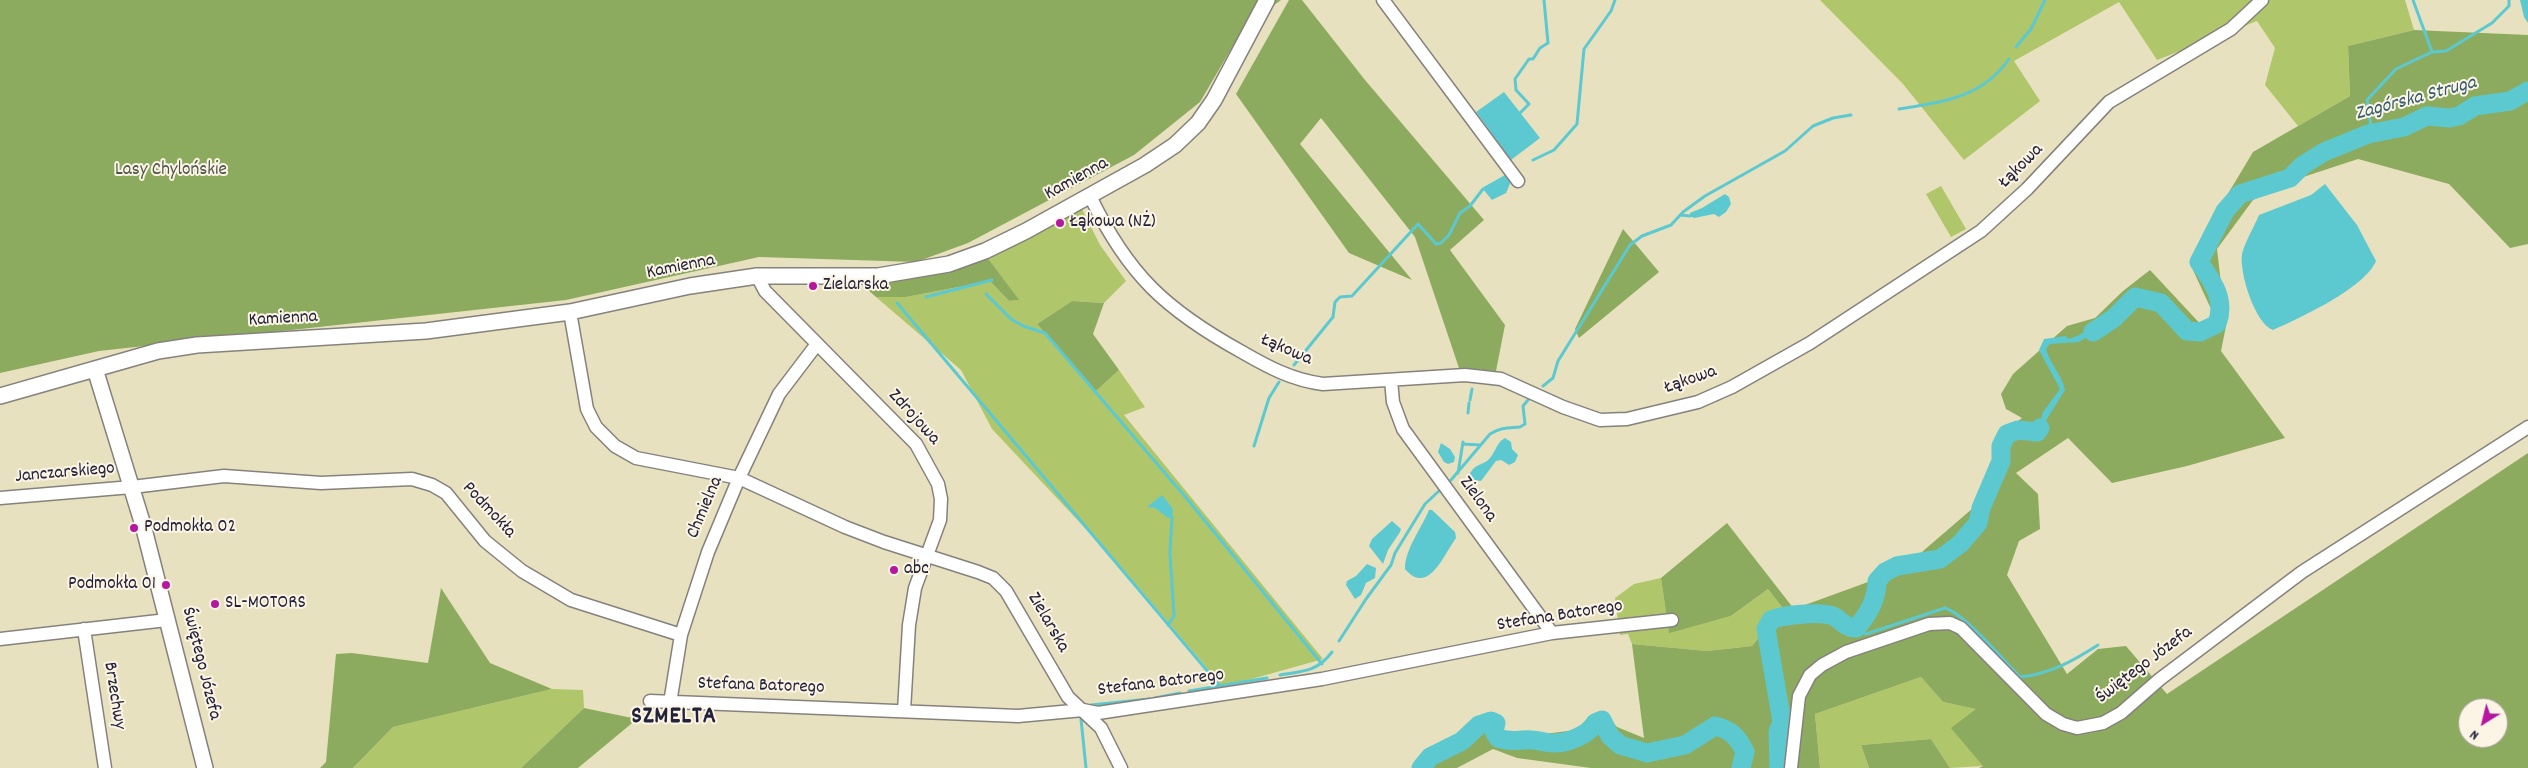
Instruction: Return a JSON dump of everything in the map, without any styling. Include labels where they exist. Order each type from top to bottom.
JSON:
[{"type":"street","name":"Kamienna","points":[[0,396],[158,351],[197,345],[426,331],[570,312],[690,286],[757,276],[878,276],[931,269],[985,251],[1090,196],[1145,165],[1175,145],[1198,123],[1214,100],[1267,0]]},
{"type":"street","points":[[1382,0],[1518,181]]},
{"type":"street","name":"Łąkowa","points":[[1090,196],[1105,226],[1137,273],[1164,302],[1229,345],[1277,372],[1300,382],[1323,384],[1465,374],[1501,379],[1562,406],[1600,420],[1627,419],[1698,402],[1732,387],[1810,343],[1981,232],[2027,190],[2109,102],[2231,29],[2262,0]]},
{"type":"street","name":"Zdrojowa","points":[[757,276],[765,291],[916,444],[938,484],[941,499],[940,520],[915,588],[909,625],[904,711]]},
{"type":"street","name":"Zielarska","points":[[570,312],[587,409],[596,427],[615,446],[636,458],[739,478],[845,527],[993,578],[1006,591],[1068,696],[1101,728],[1121,768]]},
{"type":"street","name":"Chmielna","points":[[670,703],[681,635],[708,552],[739,478],[778,394],[817,344]]},
{"type":"street","name":"Świętego Józefa","points":[[95,369],[132,488],[168,620],[205,768]]},
{"type":"street","name":"Zielona","points":[[1391,380],[1393,402],[1403,428],[1552,633]]},
{"type":"street","name":"Świętego Józefa","points":[[1791,768],[1799,696],[1810,675],[1822,665],[1846,652],[1929,624],[1950,623],[1961,628],[2046,714],[2063,724],[2083,728],[2103,723],[2137,701],[2160,679],[2302,572],[2528,427]]},
{"type":"street","name":"Podmokła","points":[[132,488],[224,476],[320,483],[412,479],[432,485],[446,493],[485,541],[522,571],[571,600],[681,635]]},
{"type":"street","name":"Janczarskiego","points":[[0,498],[132,488]]},
{"type":"street","points":[[0,639],[168,620]]},
{"type":"street","name":"Stefana Batorego","points":[[650,701],[1018,716],[1083,710],[1098,713],[1198,700],[1383,668],[1552,633],[1672,620]]},
{"type":"street","name":"Brzechwy","points":[[84,629],[105,768]]},
{"type":"green space","name":"Lasy Chylońskie","points":[[0,0],[1281,0],[1244,27],[1200,102],[1134,155],[968,243],[916,262],[759,257],[566,300],[99,351],[0,373]]},
{"type":"green space","points":[[1289,0],[1302,0],[1365,80],[1484,220],[1450,250],[1505,325],[1496,371],[1459,368],[1415,237],[1321,118],[1300,144],[1412,280],[1349,253],[1236,94]]},
{"type":"green space","points":[[1820,0],[2405,0],[2414,30],[2348,46],[2350,96],[2298,126],[2265,85],[2275,48],[2257,21],[2157,60],[2119,2],[2014,61],[2040,101],[1964,160],[1903,84]]},
{"type":"green space","points":[[2414,30],[2528,35],[2528,244],[2510,248],[2449,184],[2358,159],[2297,179],[2253,200],[2217,249],[2226,326],[2221,351],[2285,438],[2187,466],[2112,483],[2068,438],[2016,473],[2038,494],[2040,529],[2019,541],[2007,575],[2067,674],[2098,649],[2126,646],[2167,694],[2528,453],[2528,768],[1979,768],[1983,766],[1951,728],[1976,709],[1943,702],[1921,677],[1815,714],[1820,768],[1591,768],[1517,758],[1493,749],[1457,768],[1431,768],[1447,745],[1487,726],[1512,736],[1552,733],[1576,730],[1587,719],[1606,715],[1617,727],[1644,738],[1632,644],[1707,651],[1752,646],[1760,636],[1762,627],[1783,608],[1768,589],[1731,616],[1669,633],[1661,578],[1727,523],[1794,609],[1901,570],[1987,496],[1995,438],[2022,418],[2006,409],[2001,394],[2013,374],[2067,326],[2095,318],[2123,291],[2150,270],[2206,330],[2212,311],[2193,270],[2214,217],[2253,152],[2350,96],[2348,46]]},
{"type":"green space","points":[[1941,186],[1966,229],[1951,237],[1926,194]]},
{"type":"green space","points":[[1082,209],[1100,245],[1126,281],[1104,303],[1072,301],[1037,324],[1096,391],[1119,370],[1145,407],[1124,415],[1323,659],[1223,687],[1117,562],[992,429],[961,370],[876,297],[906,297],[990,281],[1009,301],[1018,300],[987,257]]},
{"type":"green space","points":[[1623,229],[1659,272],[1579,338],[1575,329]]},
{"type":"green space","points":[[987,257],[1019,300],[1009,301],[990,281],[906,297],[876,297],[867,289]]},
{"type":"green space","points":[[1072,301],[1104,303],[1093,334],[1119,370],[1096,391],[1037,324]]},
{"type":"green space","points":[[1661,578],[1669,632],[1731,616],[1768,589],[1783,607],[1762,627],[1760,636],[1752,646],[1707,651],[1632,644],[1628,634],[1620,635],[1615,598],[1634,584]]},
{"type":"green space","points":[[441,588],[490,663],[552,689],[393,727],[353,768],[320,768],[326,762],[336,654],[352,653],[428,663]]},
{"type":"green space","points":[[1921,677],[1943,702],[1977,709],[1983,766],[1950,768],[1931,739],[1861,745],[1869,768],[1820,768],[1815,714]]},
{"type":"green space","points":[[552,689],[583,690],[584,708],[521,768],[353,768],[393,727]]},
{"type":"green space","points":[[584,708],[637,719],[578,768],[521,768]]},
{"type":"green space","points":[[1931,739],[1950,768],[1869,768],[1861,745]]},
{"type":"water","points":[[2520,0],[2528,0],[2528,23],[2524,17]]},
{"type":"water","points":[[1504,92],[1540,138],[1511,160],[1476,112]]},
{"type":"water","points":[[1508,175],[1512,179],[1506,193],[1492,200],[1483,189]]},
{"type":"water","points":[[2325,184],[2357,225],[2376,261],[2370,271],[2346,292],[2315,310],[2273,330],[2266,326],[2254,308],[2243,273],[2243,249],[2259,215],[2311,195]]},
{"type":"water","points":[[1725,194],[1729,197],[1731,204],[1726,212],[1719,217],[1714,214],[1694,218],[1690,216],[1690,213]]},
{"type":"water","points":[[2111,315],[2114,320],[2079,342],[2050,344],[2046,349],[2065,390],[2037,435],[2018,433],[2018,427],[2038,429],[2043,412],[2060,389],[2039,350],[2044,339],[2065,336],[2069,339]]},
{"type":"water","points":[[1505,438],[1511,442],[1512,449],[1518,455],[1515,462],[1509,465],[1501,460],[1496,461],[1481,481],[1472,480],[1468,477],[1474,468],[1490,458],[1500,442]]},
{"type":"water","points":[[1441,443],[1450,449],[1455,457],[1454,462],[1448,464],[1444,462],[1438,452]]},
{"type":"water","points":[[1162,495],[1173,509],[1172,517],[1168,518],[1155,508],[1147,507]]},
{"type":"water","points":[[1429,510],[1432,510],[1455,532],[1456,538],[1434,570],[1428,576],[1421,578],[1413,576],[1405,569],[1410,547]]},
{"type":"water","points":[[1392,521],[1401,529],[1388,550],[1383,564],[1369,546],[1372,539]]},
{"type":"water","points":[[1367,564],[1376,568],[1375,578],[1366,583],[1361,595],[1355,599],[1346,585],[1347,581],[1356,576]]},
{"type":"waterway","points":[[1520,113],[1529,104],[1516,90],[1515,79],[1529,59],[1533,59],[1540,48],[1548,43],[1544,0]]},
{"type":"waterway","points":[[1533,160],[1554,150],[1577,124],[1584,49],[1611,11],[1615,0]]},
{"type":"waterway","points":[[2016,47],[2031,29],[2045,0]]},
{"type":"waterway","points":[[2413,0],[2432,52]]},
{"type":"waterway","points":[[2372,133],[2367,100],[2396,69],[2432,52],[2446,51],[2492,23],[2509,6],[2509,0]]},
{"type":"waterway","points":[[1899,109],[1931,104],[1974,90],[1998,72],[2009,59]]},
{"type":"waterway","name":"Zagórska Struga","points":[[2093,332],[2114,318],[2135,297],[2161,303],[2187,331],[2200,332],[2217,324],[2220,307],[2217,292],[2199,262],[2225,211],[2240,194],[2290,178],[2303,165],[2324,152],[2368,134],[2404,127],[2427,116],[2449,118],[2459,116],[2475,106],[2510,101],[2528,91]]},
{"type":"waterway","points":[[1543,386],[1553,378],[1558,361],[1630,245],[1642,236],[1671,225],[1683,212],[1705,196],[1785,151],[1813,126],[1833,118],[1851,115]]},
{"type":"waterway","points":[[1294,365],[1333,317],[1335,302],[1340,297],[1352,296],[1418,224],[1436,244],[1441,243],[1449,235],[1460,213],[1470,206],[1483,189],[1508,175]]},
{"type":"waterway","points":[[1681,215],[1690,216]]},
{"type":"waterway","points":[[926,297],[992,280]]},
{"type":"waterway","points":[[986,294],[1011,319],[1023,326],[1045,333],[1188,500],[1322,664]]},
{"type":"waterway","points":[[897,303],[1220,686]]},
{"type":"waterway","points":[[1254,446],[1269,398],[1279,382]]},
{"type":"waterway","points":[[1470,400],[1472,389]]},
{"type":"waterway","points":[[1451,480],[1490,434],[1501,429],[1520,427],[1525,424],[1523,406],[1528,400]]},
{"type":"waterway","points":[[1468,413],[1469,403]]},
{"type":"waterway","name":"Zagórska Struga","points":[[1779,768],[1778,732],[1782,722],[1766,629],[1771,620],[1801,614],[1819,614],[1833,616],[1843,624],[1856,628],[1871,606],[1877,588],[1877,581],[1885,572],[1897,566],[1940,559],[1960,544],[1978,523],[1981,508],[2001,461],[2001,446],[2007,434],[2018,430],[2037,432],[2040,428]]},
{"type":"waterway","points":[[1458,473],[1463,442]]},
{"type":"waterway","points":[[1463,444],[1480,445]]},
{"type":"waterway","points":[[1339,641],[1391,565],[1395,553],[1425,504],[1440,490]]},
{"type":"waterway","points":[[1168,625],[1174,616],[1170,553],[1172,517]]},
{"type":"waterway","points":[[1856,628],[1866,634],[1945,608],[1954,612],[1973,628],[2020,677],[2041,673],[2061,666],[2098,645]]},
{"type":"waterway","points":[[1280,675],[1309,670],[1321,663],[1332,652]]},
{"type":"waterway","points":[[1189,691],[1267,678]]},
{"type":"waterway","points":[[1155,698],[1180,693]]},
{"type":"waterway","points":[[1091,705],[1149,699]]},
{"type":"waterway","points":[[1081,719],[1086,768]]},
{"type":"waterway","name":"Zagórska Struga","points":[[1421,768],[1430,757],[1462,741],[1479,725],[1491,721],[1496,723],[1494,731],[1498,738],[1560,743],[1578,737],[1588,731],[1595,723],[1602,720],[1610,736],[1620,745],[1647,753],[1685,745],[1715,726],[1721,728],[1734,735],[1745,752],[1741,768]]},
{"type":"place","name":"Łąkowa (NŻ)","points":[[1060,223]]},
{"type":"place","name":"Zielarska","points":[[813,286]]},
{"type":"place","name":"Podmokła 02","points":[[134,528]]},
{"type":"place","name":"abc","points":[[894,570]]},
{"type":"place","name":"Podmokła 01","points":[[166,585]]},
{"type":"place","name":"SL-MOTORS","points":[[215,604]]},
{"type":"district","name":"SZMELTA","points":[[674,719]]}]
